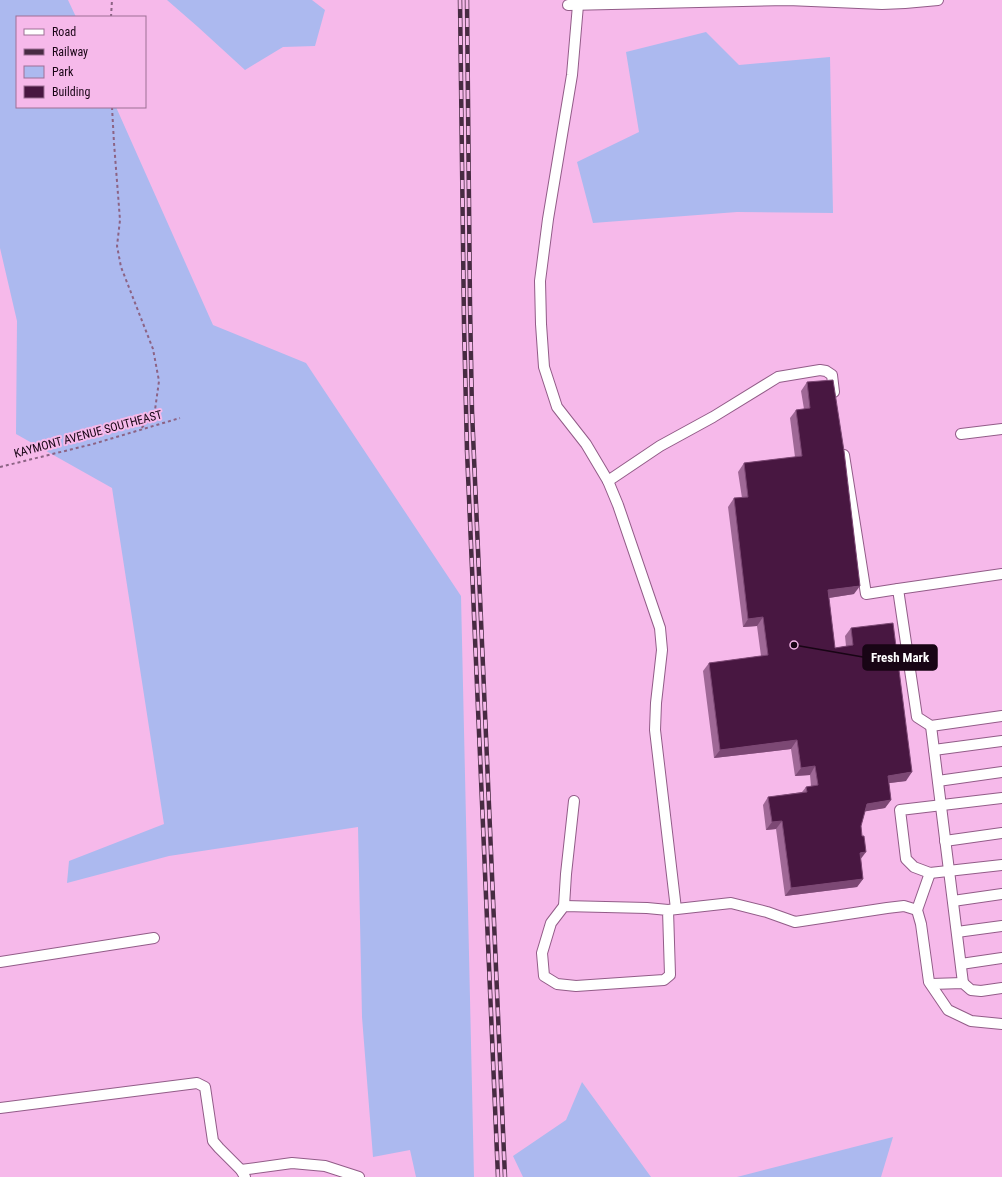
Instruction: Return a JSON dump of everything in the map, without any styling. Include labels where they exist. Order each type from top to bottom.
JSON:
[{"type":"street","points":[[574,801],[564,906],[552,923],[542,953],[544,976],[556,984],[576,986],[664,980],[670,975],[672,909],[654,730],[662,650],[660,628],[618,505],[608,481],[586,444],[557,407],[544,367],[540,281],[548,219],[572,75],[573,5],[755,0],[805,0],[882,4],[938,0]]},
{"type":"street","points":[[608,481],[660,446],[713,417],[778,377],[820,370],[826,372],[832,375],[836,399]]},
{"type":"street","points":[[961,434],[1002,428]]},
{"type":"street","points":[[843,445],[866,594],[1002,574]]},
{"type":"street","points":[[898,589],[917,716],[931,726],[1002,716]]},
{"type":"street","points":[[931,726],[963,983],[971,990],[981,991],[1002,988]]},
{"type":"street","points":[[934,750],[1002,741]]},
{"type":"street","points":[[938,781],[1002,772]]},
{"type":"street","points":[[1002,798],[900,810],[906,859],[914,867],[930,874],[1002,865]]},
{"type":"street","points":[[945,841],[1002,833]]},
{"type":"street","points":[[930,874],[917,910],[921,924],[929,982],[948,1010],[971,1021],[1002,1024]]},
{"type":"street","points":[[953,901],[1002,894]]},
{"type":"street","points":[[564,906],[672,909],[731,903],[767,912],[796,922],[904,906],[917,910]]},
{"type":"street","points":[[957,932],[1002,926]]},
{"type":"street","points":[[0,962],[154,938]]},
{"type":"street","points":[[960,964],[1002,958]]},
{"type":"street","points":[[931,984],[963,983]]},
{"type":"street","points":[[0,1108],[197,1082],[205,1087],[213,1141],[243,1173],[292,1163],[325,1166],[359,1177]]},
{"type":"path","points":[[111,16],[112,0]]},
{"type":"path","points":[[112,108],[120,220],[117,246],[121,267],[153,349],[158,381],[155,410],[141,429]]},
{"type":"path","name":"KAYMONT AVENUE SOUTHEAST","points":[[0,467],[93,444],[180,418]]},
{"type":"green space","points":[[0,0],[68,0],[76,16],[16,16],[16,108],[116,108],[213,325],[306,363],[461,596],[474,1177],[416,1177],[410,1150],[373,1157],[362,1017],[358,827],[169,856],[67,883],[69,861],[164,824],[112,488],[16,434],[17,321],[0,248]]},
{"type":"green space","points":[[167,0],[312,0],[325,10],[315,46],[283,47],[245,70]]},
{"type":"green space","points":[[706,32],[739,65],[830,57],[833,213],[737,212],[593,223],[577,162],[639,132],[626,52]]},
{"type":"green space","points":[[582,1082],[651,1177],[523,1177],[513,1156],[566,1120]]},
{"type":"green space","points":[[893,1137],[881,1177],[737,1177]]},
{"type":"building","points":[[833,380],[844,451],[860,586],[828,590],[835,648],[853,645],[851,628],[893,623],[912,772],[888,776],[891,800],[867,804],[861,826],[866,852],[860,853],[863,879],[791,888],[782,821],[772,822],[768,797],[807,792],[806,787],[818,785],[815,766],[801,768],[797,740],[720,750],[709,663],[768,655],[763,617],[748,619],[734,498],[748,497],[744,463],[802,456],[796,410],[810,408],[807,382]]},
{"type":"railway","points":[[460,0],[467,451],[498,1177]]},
{"type":"railway","points":[[467,0],[472,411],[505,1177]]},
{"type":"place","name":"Fresh Mark","points":[[794,645]]}]
